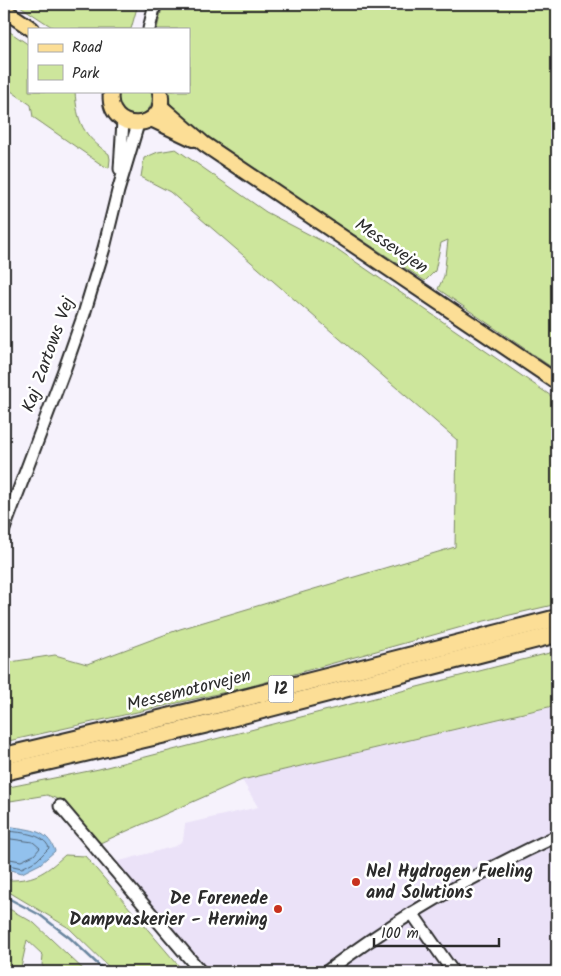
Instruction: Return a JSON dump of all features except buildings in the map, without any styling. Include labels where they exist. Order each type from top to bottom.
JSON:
[{"type":"highway","name":"Messemotorvejen","points":[[4,756],[197,710],[557,618]]},
{"type":"highway","name":"Messemotorvejen","points":[[4,772],[204,725],[557,634]]},
{"type":"main road","points":[[4,10],[31,28]]},
{"type":"main road","points":[[111,92],[112,107],[123,121]]},
{"type":"main road","points":[[145,122],[157,113],[160,106],[160,92]]},
{"type":"main road","name":"Messevejen","points":[[160,106],[204,144],[557,382]]},
{"type":"main road","name":"Messevejen","points":[[123,121],[145,122],[204,144]]},
{"type":"street","points":[[150,27],[156,4]]},
{"type":"street","name":"Kaj Zartows Vej","points":[[118,191],[123,121]]},
{"type":"street","name":"Kaj Zartows Vej","points":[[4,528],[28,450],[84,314],[104,248],[118,191],[145,122]]},
{"type":"street","points":[[60,806],[201,972]]},
{"type":"street","points":[[326,972],[362,945],[474,876],[557,836]]},
{"type":"street","points":[[412,913],[453,972]]},
{"type":"shaded area","points":[[557,706],[557,972],[208,972],[116,862],[176,846],[183,840],[185,824],[258,807],[242,780]]},
{"type":"green space","points":[[17,4],[138,4],[131,28],[53,28]]},
{"type":"green space","points":[[163,4],[557,4],[557,371],[438,289],[444,276],[448,240],[441,243],[435,271],[425,281],[204,137],[170,103],[168,92],[190,92],[190,28],[157,28]]},
{"type":"green space","points":[[4,28],[28,44],[28,92],[75,92],[77,112],[83,127],[93,141],[109,154],[109,168],[33,117],[31,105],[4,86]]},
{"type":"green space","points":[[119,92],[151,92],[152,102],[149,109],[142,114],[128,114],[121,109],[118,102]]},
{"type":"green space","points":[[176,149],[266,212],[337,249],[557,400],[557,604],[476,623],[248,687],[4,742],[4,663],[55,655],[87,664],[180,629],[455,547],[457,440],[170,192],[141,177],[144,158],[158,152]]},
{"type":"green space","points":[[557,651],[557,705],[242,780],[100,843],[65,802],[47,795],[4,802],[4,788],[99,769]]},
{"type":"green space","points":[[65,855],[85,856],[184,972],[114,972],[69,928],[4,889],[4,880],[31,878],[44,872]]},
{"type":"green space","points":[[4,906],[34,923],[86,972],[47,972],[42,965],[43,955],[27,940],[20,972],[4,972]]},
{"type":"water","points":[[4,827],[36,831],[42,834],[52,843],[55,851],[40,864],[22,873],[4,868]]},
{"type":"waterway","points":[[4,896],[40,915],[70,938],[106,972]]},
{"type":"place","name":"Nel Hydrogen Fueling and Solutions","points":[[356,882]]},
{"type":"place","name":"De Forenede Dampvaskerier - Herning","points":[[278,909]]}]
